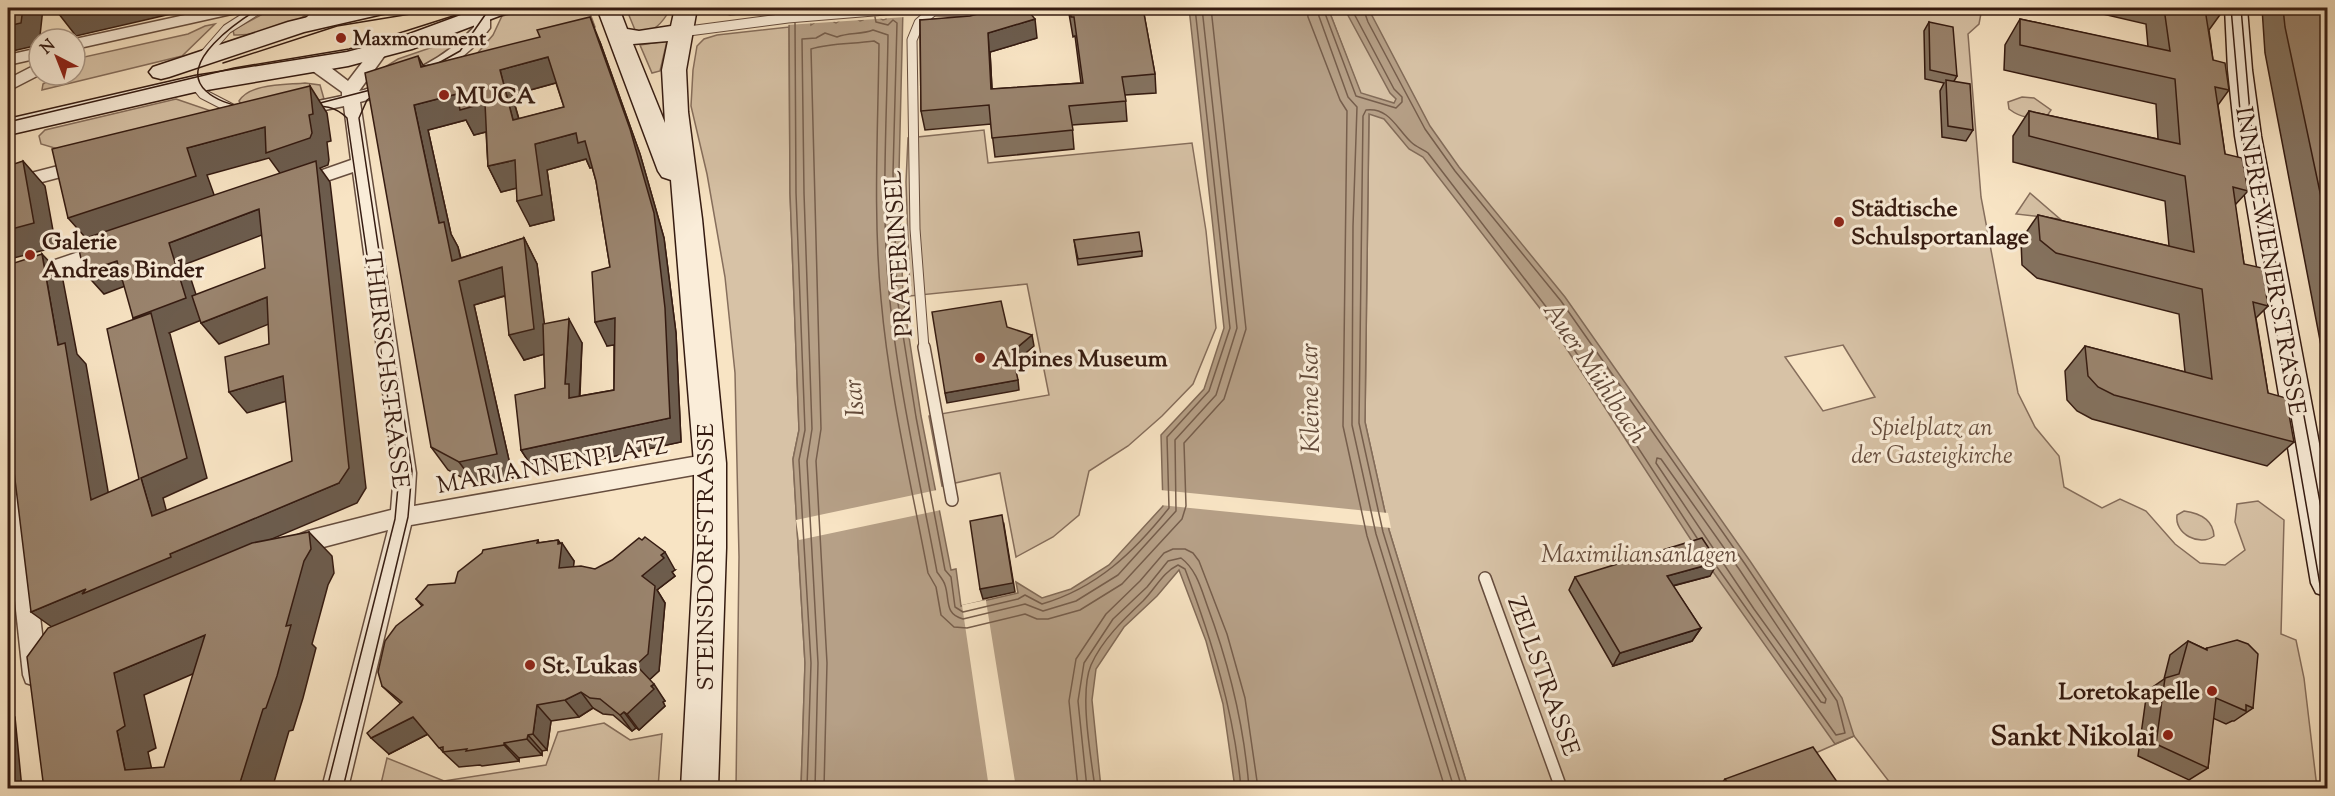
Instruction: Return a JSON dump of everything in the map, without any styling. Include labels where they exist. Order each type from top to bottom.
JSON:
[{"type":"main road","points":[[8,127],[196,73],[308,24],[339,14],[379,8]]},
{"type":"main road","name":"STEINSDORFSTRASSE","points":[[608,8],[689,219]]},
{"type":"main road","name":"STEINSDORFSTRASSE","points":[[686,8],[674,70],[676,112],[689,219],[710,464],[710,548],[700,789]]},
{"type":"main road","name":"INNERE WIENER STRASSE","points":[[2236,8],[2240,70],[2248,136],[2328,583]]},
{"type":"main road","points":[[8,111],[196,73],[316,65],[380,51],[488,9]]},
{"type":"main road","points":[[616,33],[639,38],[680,32]]},
{"type":"street","points":[[87,41],[236,8]]},
{"type":"street","points":[[308,24],[325,8]]},
{"type":"street","points":[[283,113],[408,78],[454,57],[482,28],[488,9]]},
{"type":"street","points":[[350,94],[380,51]]},
{"type":"street","points":[[8,60],[27,56]]},
{"type":"street","points":[[316,65],[350,94]]},
{"type":"street","points":[[8,86],[27,75]]},
{"type":"street","name":"THIERSCHSTRASSE","points":[[335,789],[402,518],[405,473],[350,94]]},
{"type":"street","points":[[227,129],[247,118]]},
{"type":"street","points":[[8,185],[100,162]]},
{"type":"street","points":[[288,188],[359,164]]},
{"type":"street","points":[[8,284],[131,242]]},
{"type":"street","points":[[8,440],[45,651],[38,696]]},
{"type":"street","name":"MARIANNENPLATZ","points":[[264,559],[308,541],[402,518],[710,464]]},
{"type":"lane","points":[[247,118],[198,90],[196,73],[227,29],[260,8]]},
{"type":"lane","points":[[680,32],[788,18],[910,8],[933,11],[1002,11]]},
{"type":"lane","name":"PRATERINSEL","points":[[933,11],[920,24],[912,40],[912,180],[918,294],[936,421],[952,500]]},
{"type":"lane","name":"ZELLSTRASSE","points":[[1485,578],[1561,789]]},
{"type":"green space","points":[[274,8],[313,8],[298,20],[288,24],[253,34],[234,35],[233,30]]},
{"type":"green space","points":[[537,8],[588,8],[595,27],[475,56],[493,35],[502,16]]},
{"type":"green space","points":[[626,8],[671,8],[657,26],[641,31],[635,30]]},
{"type":"green space","points":[[721,8],[789,8],[730,15],[723,13]]},
{"type":"green space","name":"Maximiliansanlagen","points":[[1328,8],[1982,8],[1979,24],[1968,34],[1981,197],[2018,393],[2035,427],[2059,456],[2064,487],[2102,508],[2120,499],[2146,511],[2175,544],[2200,563],[2225,565],[2245,550],[2235,522],[2237,504],[2258,501],[2284,520],[2281,634],[2296,640],[2304,678],[2317,788],[1894,788],[1854,736],[1802,759],[1722,788],[1468,788],[1389,530],[1365,422],[1369,116]],"holes":[[[1843,345],[1875,397],[1823,411],[1785,357]]]},
{"type":"green space","points":[[215,24],[182,56],[87,79],[87,56],[188,34]]},
{"type":"green space","points":[[789,27],[790,193],[799,430],[793,459],[805,663],[801,788],[736,788],[739,557],[735,373],[725,277],[707,174],[691,106],[693,70],[697,46],[704,39],[717,35]]},
{"type":"green space","points":[[453,40],[459,43],[457,47],[407,75],[377,72],[398,59]]},
{"type":"green space","points":[[667,41],[660,71],[652,73],[640,45]]},
{"type":"green space","points":[[305,83],[320,85],[324,99],[308,103],[241,104],[239,101],[244,95],[260,88]]},
{"type":"green space","points":[[2022,97],[2034,98],[2051,110],[2047,116],[2018,115],[2009,109],[2008,102]]},
{"type":"green space","points":[[176,99],[220,114],[58,149],[41,144],[39,136],[45,130]]},
{"type":"green space","points":[[984,130],[988,163],[1192,143],[1206,231],[1216,328],[1193,384],[1128,446],[1089,471],[1079,515],[1053,537],[1016,557],[1000,473],[942,486],[929,416],[1049,395],[1027,284],[910,296],[906,182],[908,138]]},
{"type":"green space","points":[[2030,193],[2060,219],[2016,214]]},
{"type":"green space","points":[[2184,511],[2195,513],[2208,521],[2214,536],[2202,540],[2189,537],[2184,533],[2177,522],[2177,515]]},
{"type":"green space","points":[[604,723],[630,740],[662,734],[658,788],[380,788],[387,758],[444,781],[546,765],[558,732]]},
{"type":"water","points":[[789,8],[810,8],[811,25],[814,23],[815,8],[835,8],[834,22],[836,23],[839,21],[840,8],[860,21],[863,20],[863,8],[883,20],[886,19],[886,8],[903,8],[899,173],[903,297],[921,416],[951,570],[956,569],[961,606],[1018,593],[1016,582],[1042,598],[1071,589],[1109,565],[1163,506],[1161,435],[1204,389],[1224,328],[1189,8],[1328,8],[1361,93],[1394,103],[1396,99],[1390,93],[1344,8],[1368,8],[1430,126],[1459,167],[1565,297],[1750,561],[1842,698],[1854,736],[1835,744],[1697,549],[1542,311],[1423,157],[1409,149],[1384,119],[1369,114],[1365,422],[1389,530],[1468,788],[1235,788],[1223,704],[1206,641],[1179,570],[1157,596],[1124,627],[1096,669],[1092,700],[1101,788],[801,788],[805,663],[793,459],[799,430],[790,193]]},
{"type":"pier","points":[[906,8],[906,17],[787,25],[789,9]]},
{"type":"pier","points":[[937,490],[941,510],[799,540],[796,520]]},
{"type":"pier","points":[[1160,490],[1388,513],[1391,528],[1160,505]]},
{"type":"pier","points":[[986,600],[1016,788],[989,788],[962,605]]},
{"type":"building","points":[[8,8],[23,8],[21,23],[8,26]]},
{"type":"building","points":[[1001,8],[1026,8],[1035,19],[988,33],[991,89],[1083,83],[1074,17],[1071,17],[1070,8],[1143,8],[1155,74],[1122,77],[1126,101],[1069,106],[1073,130],[992,138],[989,105],[921,111],[920,20],[970,16]]},
{"type":"building","points":[[2164,8],[2222,8],[2222,12],[2205,9],[2213,60],[2225,63],[2229,90],[2215,87],[2225,154],[2242,158],[2248,191],[2233,187],[2244,264],[2262,268],[2268,306],[2253,302],[2268,393],[2286,398],[2294,442],[2114,395],[2098,387],[2088,376],[2085,346],[2212,379],[2202,289],[2056,253],[2040,240],[2038,215],[2194,252],[2185,176],[2029,136],[2029,111],[2180,144],[2175,79],[2020,45],[2020,19],[2170,51]]},
{"type":"building","points":[[2283,8],[2328,8],[2328,230],[2285,27]]},
{"type":"building","points":[[590,17],[630,129],[654,213],[665,308],[670,418],[521,450],[515,395],[545,388],[543,324],[569,319],[565,384],[569,384],[569,398],[614,390],[615,318],[595,322],[592,272],[610,267],[596,181],[585,141],[578,143],[576,133],[535,144],[542,195],[517,201],[515,160],[488,166],[485,103],[460,110],[457,94],[414,105],[439,223],[444,222],[452,261],[524,238],[534,329],[509,335],[502,267],[459,281],[497,454],[459,462],[431,447],[365,73],[418,56],[421,67],[540,37],[537,30]],"holes":[[[548,57],[564,107],[513,120],[500,70]]]},
{"type":"building","points":[[1929,22],[1953,27],[1957,76],[1930,70]]},
{"type":"building","points":[[1946,80],[1970,84],[1973,130],[1948,126]]},
{"type":"building","points":[[310,86],[313,114],[309,115],[312,133],[310,138],[266,153],[265,127],[187,148],[196,176],[68,218],[52,149]]},
{"type":"building","points":[[23,161],[34,223],[8,230],[8,166]]},
{"type":"building","points":[[316,161],[349,468],[339,483],[170,554],[171,557],[82,594],[86,589],[31,612],[8,422],[8,265],[42,254],[58,345],[65,343],[91,500],[139,479],[107,329],[151,313],[187,458],[141,478],[152,516],[292,461],[283,376],[229,392],[225,357],[269,344],[267,297],[201,323],[192,296],[265,268],[259,209],[169,243],[186,298],[133,318],[117,261],[84,272],[77,241]]},
{"type":"building","points":[[1139,232],[1142,251],[1078,259],[1074,240]]},
{"type":"building","name":"Alpines Museum","points":[[1001,301],[1007,327],[1032,335],[1012,352],[1018,380],[945,393],[932,312]]},
{"type":"building","points":[[1002,515],[1013,583],[980,589],[970,521]]},
{"type":"building","points":[[309,532],[311,549],[304,561],[286,626],[291,625],[277,676],[266,708],[263,709],[238,789],[44,789],[27,657],[48,628],[252,543]],"holes":[[[205,635],[164,767],[125,770],[117,731],[125,726],[114,673]]]},
{"type":"building","name":"St. Lukas","points":[[645,537],[665,552],[661,555],[664,558],[642,576],[655,586],[648,654],[636,665],[654,684],[651,686],[654,689],[627,714],[624,712],[620,715],[600,699],[590,698],[581,692],[565,700],[537,705],[533,734],[528,735],[527,739],[504,743],[504,745],[443,752],[443,747],[439,748],[413,717],[371,738],[367,733],[402,702],[382,686],[378,672],[385,641],[396,626],[423,605],[416,599],[428,585],[455,583],[458,572],[483,550],[538,540],[537,543],[558,540],[558,544],[562,543],[559,568],[581,566],[595,569],[612,560],[639,538],[642,540]]},
{"type":"building","points":[[1702,538],[1718,562],[1667,576],[1701,628],[1620,653],[1575,577]]},
{"type":"building","points":[[2237,640],[2248,644],[2258,654],[2253,708],[2246,705],[2246,711],[2216,698],[2208,768],[2156,744],[2165,678],[2179,674],[2188,641],[2207,650],[2207,648]]},
{"type":"building","points":[[1813,747],[1842,789],[1732,789],[1725,779]]},
{"type":"tram line","points":[[199,76],[199,68],[204,56],[214,44],[226,32],[260,8]]},
{"type":"tram line","points":[[223,63],[337,26],[447,8]]},
{"type":"tram line","points":[[199,76],[234,68],[349,49],[478,8]]},
{"type":"tram line","points":[[428,69],[460,51],[485,15],[494,8]]},
{"type":"tram line","points":[[2231,8],[2242,134],[2328,631]]},
{"type":"tram line","points":[[2241,8],[2252,136],[2328,545]]},
{"type":"tram line","points":[[8,122],[199,76]]},
{"type":"tram line","points":[[199,76],[206,91],[211,95],[249,109]]},
{"type":"tram line","points":[[320,103],[378,88]]},
{"type":"tram line","points":[[343,788],[408,517],[412,471],[359,118],[367,100],[381,90]]},
{"type":"tram line","points":[[306,107],[328,107],[347,118],[399,475],[395,519],[327,788]]},
{"type":"place","name":"Maxmonument","points":[[341,38]]},
{"type":"place","name":"MUCA","points":[[444,95]]},
{"type":"place","name":"Städtische Schulsportanlage","points":[[1839,222]]},
{"type":"place","name":"Galerie Andreas Binder","points":[[30,255]]},
{"type":"place","name":"Alpines Museum","points":[[980,358]]},
{"type":"place","name":"St. Lukas","points":[[530,665]]},
{"type":"place","name":"Loretokapelle","points":[[2212,691]]},
{"type":"place","name":"Sankt Nikolai","points":[[2168,735]]},
{"type":"water label","name":"Auer Mühlbach","points":[[1596,372]]},
{"type":"water label","name":"Isar","points":[[853,398]]},
{"type":"water label","name":"Kleine Isar","points":[[1309,398]]},
{"type":"park label","name":"Spielplatz an der Gasteigkirche","points":[[1932,441]]}]
